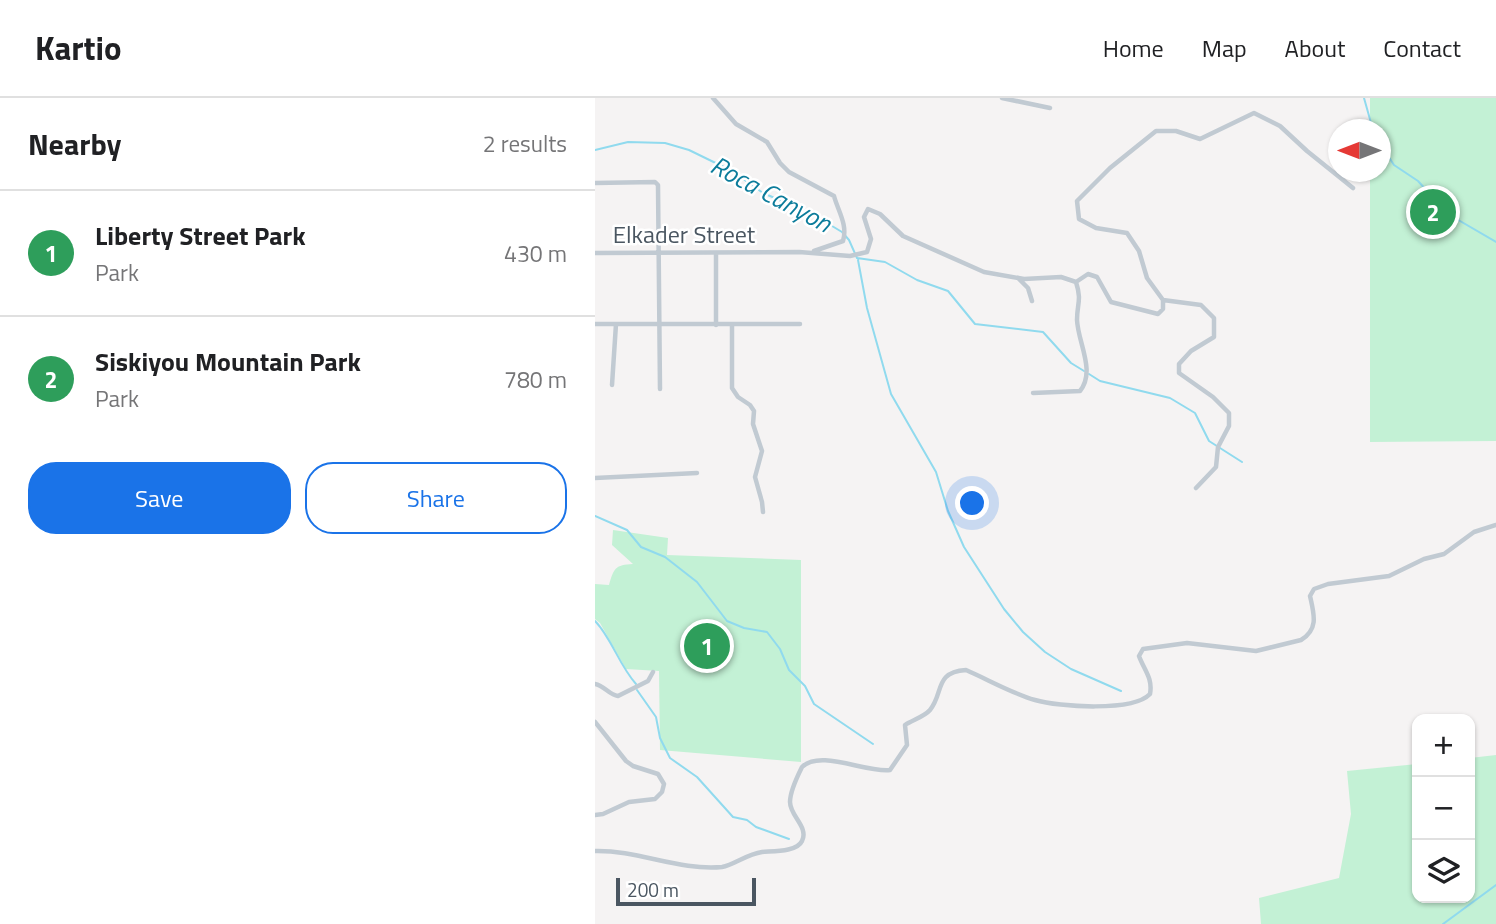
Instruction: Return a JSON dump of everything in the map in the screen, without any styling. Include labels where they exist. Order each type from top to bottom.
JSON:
[{"type":"street","points":[[713,98],[736,124],[767,142],[789,173],[834,196],[846,232],[843,241],[810,252]]},
{"type":"street","points":[[1002,98],[1051,108]]},
{"type":"street","points":[[1026,113],[1027,105]]},
{"type":"street","points":[[1196,488],[1216,467],[1219,443],[1229,426],[1229,413],[1213,397],[1179,373],[1179,364],[1191,351],[1214,337],[1214,318],[1201,305],[1163,300],[1147,278],[1139,251],[1127,233],[1096,228],[1079,219],[1077,201],[1110,168],[1156,131],[1176,131],[1200,139],[1254,113],[1280,126],[1353,188]]},
{"type":"street","points":[[595,183],[657,183],[660,389]]},
{"type":"street","name":"Elkader Street","points":[[595,253],[810,252],[850,256],[867,253],[871,239],[864,217],[868,209],[880,214],[903,236],[983,272],[1018,278],[1061,277],[1076,282],[1088,274],[1097,277],[1111,302],[1150,314],[1158,314],[1163,309],[1163,300]]},
{"type":"street","points":[[716,253],[716,324]]},
{"type":"street","points":[[1018,278],[1028,288],[1032,301]]},
{"type":"street","points":[[1034,393],[1080,391],[1086,384],[1086,358],[1077,320],[1081,297],[1076,282]]},
{"type":"street","points":[[595,324],[800,324]]},
{"type":"street","points":[[612,385],[616,324]]},
{"type":"street","points":[[732,324],[732,388],[754,411],[753,424],[762,451],[754,477],[763,512]]},
{"type":"street","points":[[595,478],[697,473]]},
{"type":"street","points":[[595,851],[636,854],[678,864],[723,867],[747,855],[794,847],[802,841],[804,834],[790,805],[790,798],[802,767],[813,761],[826,761],[879,771],[890,770],[907,745],[905,725],[932,708],[939,685],[950,674],[966,670],[1034,700],[1049,703],[1112,706],[1138,702],[1150,694],[1152,685],[1139,656],[1143,649],[1187,643],[1256,650],[1301,640],[1314,625],[1310,596],[1314,589],[1328,584],[1389,576],[1424,559],[1444,554],[1474,531],[1496,525]]},
{"type":"street","points":[[595,684],[618,696],[647,681],[653,672]]},
{"type":"street","points":[[595,722],[627,761],[633,766],[658,774],[664,784],[662,792],[655,799],[635,800],[595,815]]},
{"type":"green space","points":[[1370,98],[1496,98],[1496,441],[1370,442],[1370,182],[1391,182],[1391,119],[1370,119]]},
{"type":"green space","points":[[613,530],[668,538],[667,555],[801,560],[801,762],[660,750],[659,671],[626,669],[600,623],[595,619],[595,584],[609,585],[616,568],[633,564],[612,545]]},
{"type":"green space","points":[[1496,755],[1496,924],[1261,924],[1259,898],[1339,878],[1351,814],[1347,771],[1412,764],[1412,903],[1475,903],[1475,757]]},
{"type":"waterway","points":[[1364,98],[1370,119]]},
{"type":"waterway","name":"Roca Canyon","points":[[595,150],[628,142],[665,143],[689,150],[732,171],[763,193],[812,214],[842,232],[857,258],[885,262],[917,280],[948,291],[975,324],[1043,332],[1071,363],[1084,371]]},
{"type":"waterway","points":[[1391,160],[1418,181],[1448,214],[1496,242]]},
{"type":"waterway","points":[[858,260],[867,308],[891,394],[936,472],[948,511],[964,547],[1004,609],[1023,632],[1045,652],[1071,669],[1121,691]]},
{"type":"waterway","name":"Roca Canyon","points":[[1089,374],[1100,381],[1170,398],[1195,413],[1209,441],[1242,462]]},
{"type":"waterway","points":[[595,516],[627,530],[641,547],[665,557],[697,582],[727,621],[744,628],[767,632],[780,649],[789,670],[805,686],[814,704],[873,744]]},
{"type":"waterway","points":[[595,621],[636,684]]},
{"type":"waterway","points":[[637,690],[656,717],[660,738],[670,758],[697,777],[733,817],[747,820],[756,827],[789,839]]},
{"type":"waterway","points":[[1443,924],[1496,885]]},
{"type":"place","name":"Siskiyou Mountain Park","points":[[1433,212]]},
{"type":"place","name":"Liberty Street Park","points":[[707,646]]}]
